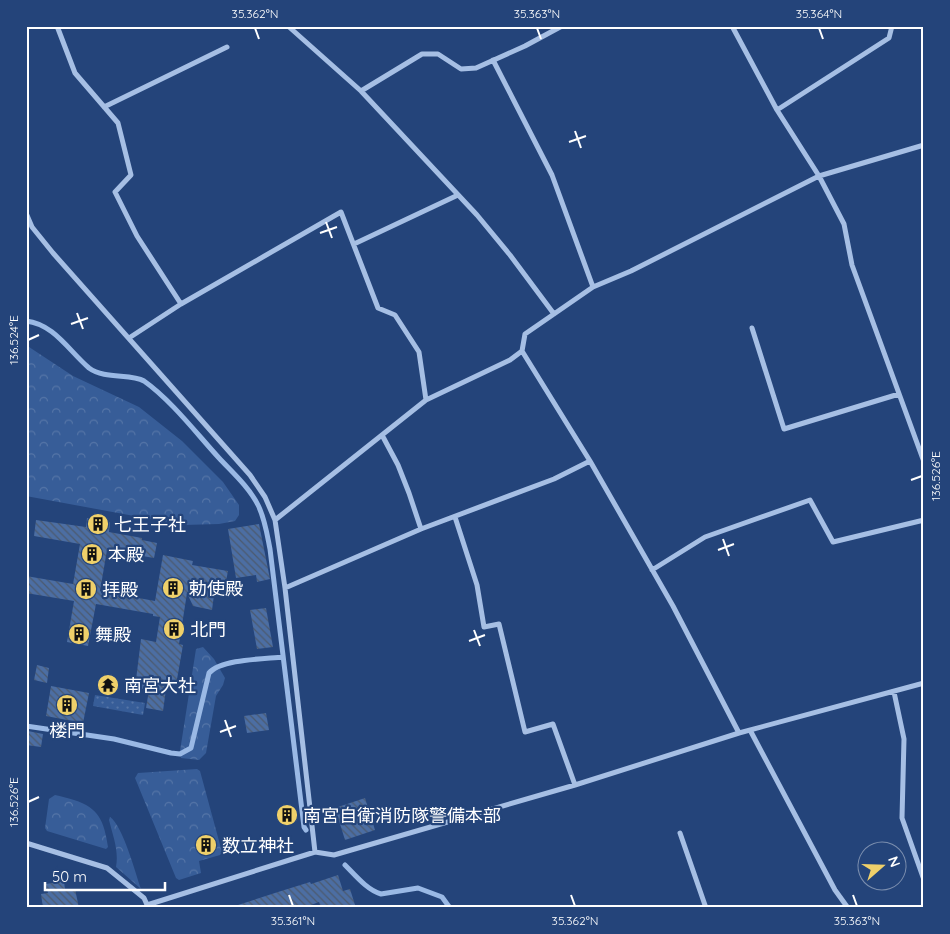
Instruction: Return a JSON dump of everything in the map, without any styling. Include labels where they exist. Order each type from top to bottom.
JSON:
[{"type":"street","points":[[57,26],[75,73],[118,123],[131,175],[115,192],[137,236],[181,304]]},
{"type":"street","points":[[288,26],[361,91],[458,195],[510,255],[554,314]]},
{"type":"street","points":[[361,91],[422,54],[438,54],[461,69],[476,68],[525,46],[562,26]]},
{"type":"street","points":[[732,26],[777,110],[820,176],[844,224],[852,265],[924,462]]},
{"type":"street","points":[[777,110],[888,38],[892,26]]},
{"type":"street","points":[[104,107],[227,47]]},
{"type":"street","points":[[493,60],[552,175],[593,287]]},
{"type":"street","points":[[275,520],[426,400],[510,360],[522,351],[526,334],[593,287],[631,271],[820,176],[924,146]]},
{"type":"street","points":[[354,244],[458,195]]},
{"type":"street","points":[[129,338],[181,304],[342,212],[378,308],[395,315],[419,352],[426,400]]},
{"type":"street","points":[[26,213],[32,227],[52,253],[250,475],[265,497],[275,520],[285,588],[315,852]]},
{"type":"street","points":[[752,328],[784,429],[899,394]]},
{"type":"street","points":[[522,351],[590,461],[673,606],[739,733]]},
{"type":"street","points":[[382,435],[398,465],[409,492],[420,529]]},
{"type":"street","points":[[285,588],[420,529],[554,479],[590,461]]},
{"type":"street","points":[[652,570],[706,537],[810,500],[833,542],[924,520]]},
{"type":"street","points":[[455,517],[477,585],[484,627],[500,624],[526,732],[554,724],[575,785]]},
{"type":"street","points":[[26,844],[107,868],[144,898],[148,906],[315,852],[334,854],[575,785],[739,733],[924,683]]},
{"type":"street","points":[[894,692],[904,739],[902,818],[924,880]]},
{"type":"street","points":[[750,730],[835,890],[848,908]]},
{"type":"street","points":[[680,833],[706,908]]},
{"type":"green space","points":[[26,345],[73,376],[139,407],[182,441],[223,482],[239,505],[239,515],[235,521],[219,524],[183,525],[26,496]]},
{"type":"green space","points":[[203,647],[214,659],[225,678],[216,696],[206,753],[199,760],[181,758],[180,751],[196,649]]},
{"type":"green space","points":[[95,695],[145,703],[143,715],[93,706]]},
{"type":"green space","points":[[197,769],[200,771],[222,852],[220,855],[199,861],[201,873],[179,880],[176,878],[135,778],[138,773]]},
{"type":"green space","points":[[55,795],[82,803],[95,812],[105,830],[108,847],[106,849],[47,831],[45,828],[49,799]]},
{"type":"green space","points":[[110,817],[115,822],[124,839],[141,889],[116,867],[116,849],[109,820]]},
{"type":"building","points":[[87,518],[110,522],[109,532],[142,538],[142,540],[157,543],[154,558],[107,550],[100,591],[155,601],[163,555],[193,561],[192,565],[228,571],[223,597],[214,595],[212,610],[193,606],[187,593],[179,644],[183,645],[176,685],[170,683],[168,690],[166,689],[163,711],[146,708],[149,690],[135,688],[141,639],[156,642],[160,617],[153,616],[153,614],[96,604],[88,646],[67,642],[74,601],[26,593],[26,576],[73,584],[80,544],[34,536],[36,520],[86,527]]},
{"type":"building","points":[[259,524],[270,579],[257,582],[256,575],[236,578],[228,529]]},
{"type":"building","points":[[266,608],[273,647],[257,649],[250,610]]},
{"type":"building","points":[[37,665],[49,668],[47,683],[34,680]]},
{"type":"building","name":"楼門","points":[[51,686],[89,693],[83,723],[46,716]]},
{"type":"building","points":[[266,713],[269,730],[247,733],[244,716]]},
{"type":"building","points":[[28,731],[43,734],[41,747],[26,745]]},
{"type":"building","points":[[365,798],[375,830],[345,840],[335,808]]},
{"type":"building","name":"南宮自衛消防隊警備本部","points":[[294,807],[297,821],[280,824],[278,810]]},
{"type":"building","points":[[338,875],[343,891],[350,889],[356,908],[321,908],[319,902],[303,908],[238,908],[238,905]]},
{"type":"building","points":[[64,881],[65,890],[75,889],[79,908],[43,908],[41,894],[48,893],[46,884]]},
{"type":"waterway","points":[[26,321],[45,327],[61,339],[95,372],[132,377],[144,381],[174,407],[240,480],[258,505],[264,521],[270,549],[304,827],[306,830]]},
{"type":"waterway","points":[[26,726],[114,739],[180,754],[191,748],[209,673],[215,668],[233,662],[283,657]]},
{"type":"waterway","points":[[345,865],[362,882],[376,892],[381,894],[418,888],[442,897],[450,908]]},
{"type":"place","name":"七王子社","points":[[98,524]]},
{"type":"place","name":"本殿","points":[[92,554]]},
{"type":"place","name":"勅使殿","points":[[173,588]]},
{"type":"place","name":"拝殿","points":[[86,589]]},
{"type":"place","name":"北門","points":[[174,629]]},
{"type":"place","name":"舞殿","points":[[79,634]]},
{"type":"place","name":"南宮大社","points":[[108,685]]},
{"type":"place","name":"楼門","points":[[67,705]]},
{"type":"place","name":"南宮自衛消防隊警備本部","points":[[287,815]]},
{"type":"place","name":"数立神社","points":[[206,845]]}]
